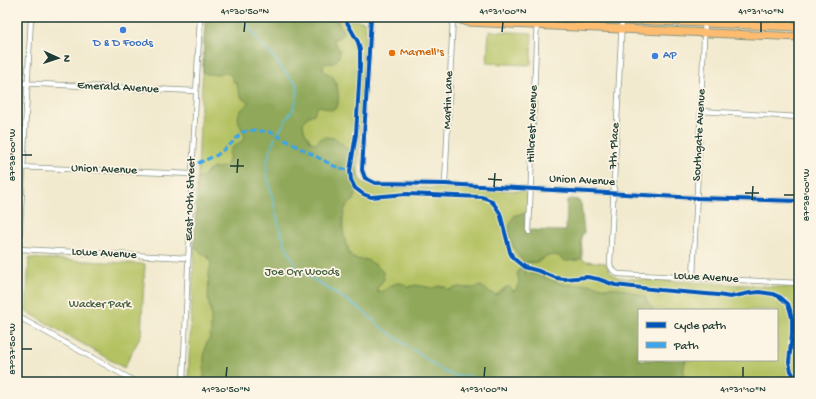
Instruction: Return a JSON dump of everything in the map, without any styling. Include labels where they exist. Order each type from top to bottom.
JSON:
[{"type":"main road","points":[[454,17],[467,22],[799,37]]},
{"type":"main road","points":[[562,17],[705,20],[799,27]]},
{"type":"street","points":[[17,285],[31,17]]},
{"type":"street","name":"East 10th Street","points":[[183,382],[200,17]]},
{"type":"street","name":"Union Avenue","points":[[371,17],[362,170],[365,178],[375,183],[445,184],[697,198],[799,201]]},
{"type":"street","name":"Martin Lane","points":[[445,184],[454,17]]},
{"type":"street","name":"Hillcrest Avenue","points":[[529,232],[537,17]]},
{"type":"street","name":"7th Place","points":[[614,272],[610,264],[622,19]]},
{"type":"street","name":"Southgate Avenue","points":[[693,278],[705,20]]},
{"type":"street","name":"Emerald Avenue","points":[[17,83],[196,91]]},
{"type":"street","points":[[701,111],[799,117]]},
{"type":"street","name":"Union Avenue","points":[[17,167],[192,174]]},
{"type":"street","name":"Lowe Avenue","points":[[19,249],[188,258]]},
{"type":"street","name":"Lowe Avenue","points":[[614,272],[618,274],[799,284]]},
{"type":"street","points":[[17,316],[136,382]]},
{"type":"green space","name":"Joe Orr Woods","points":[[207,17],[274,17],[364,22],[366,27],[358,174],[360,180],[375,186],[524,191],[528,198],[526,263],[538,261],[546,256],[557,255],[577,260],[582,258],[585,261],[606,263],[611,272],[619,278],[799,288],[799,382],[188,382],[205,20]]},
{"type":"green space","name":"Joe Orr Woods","points":[[207,17],[274,17],[337,20],[343,31],[341,36],[333,41],[340,52],[334,63],[325,63],[323,66],[324,72],[332,76],[335,80],[338,95],[337,107],[331,110],[320,106],[316,108],[314,114],[307,117],[303,123],[304,130],[311,142],[316,143],[320,139],[326,137],[335,138],[351,152],[356,173],[357,191],[354,200],[346,206],[343,217],[343,230],[346,244],[351,256],[355,259],[367,260],[376,265],[383,272],[384,279],[377,288],[378,292],[396,283],[400,283],[408,287],[416,285],[432,288],[439,286],[445,287],[449,290],[458,287],[472,288],[481,286],[496,295],[506,287],[510,287],[513,291],[516,290],[519,280],[517,274],[521,267],[525,269],[525,273],[537,274],[568,285],[588,284],[607,288],[620,288],[646,297],[647,302],[652,309],[638,309],[638,361],[686,361],[684,376],[686,382],[204,382],[204,358],[206,344],[211,333],[211,314],[208,298],[211,262],[208,257],[194,247],[197,179],[203,177],[213,168],[220,168],[227,165],[230,150],[245,137],[238,120],[238,116],[241,110],[249,103],[242,98],[237,84],[229,74],[208,74],[203,72],[205,20]]},
{"type":"green space","points":[[760,17],[799,17],[799,20],[786,20],[787,22],[768,22],[767,19],[770,18]]},
{"type":"green space","points":[[489,31],[532,33],[531,64],[487,63]]},
{"type":"green space","points":[[571,199],[578,200],[581,204],[584,232],[581,237],[582,258],[565,261],[557,255],[546,256],[535,262],[525,263],[520,258],[512,243],[509,231],[512,219],[515,215],[527,213],[527,230],[566,231],[567,201]]},
{"type":"green space","name":"Wacker Park","points":[[29,258],[145,264],[141,335],[124,368],[26,311]]},
{"type":"waterway","points":[[242,17],[259,43],[272,55],[288,76],[297,84],[297,98],[293,109],[278,133]]},
{"type":"waterway","points":[[275,138],[270,150],[267,164],[267,175],[279,226],[285,244],[297,267],[362,310],[381,327],[443,371],[452,375],[469,376],[478,380],[498,378],[508,382]]},
{"type":"marked path","points":[[198,163],[217,155],[232,143],[242,132],[254,130],[270,132],[334,166],[350,171]]},
{"type":"cycle path","points":[[344,17],[358,42],[360,50],[356,134],[350,171],[351,180],[355,188],[363,194],[371,197],[407,194],[482,197],[490,200],[500,213],[510,252],[513,258],[524,267],[556,278],[564,279],[587,277],[615,285],[730,297],[759,292],[773,294],[780,297],[788,304],[792,318],[789,362],[791,371],[798,382]]},
{"type":"cycle path","points":[[371,17],[362,170],[365,178],[375,183],[445,184],[697,198],[799,201]]},
{"type":"place","name":"D & D Foods","points":[[123,30]]},
{"type":"place","name":"Marnell's","points":[[392,53]]},
{"type":"place","name":"AP","points":[[655,56]]}]
